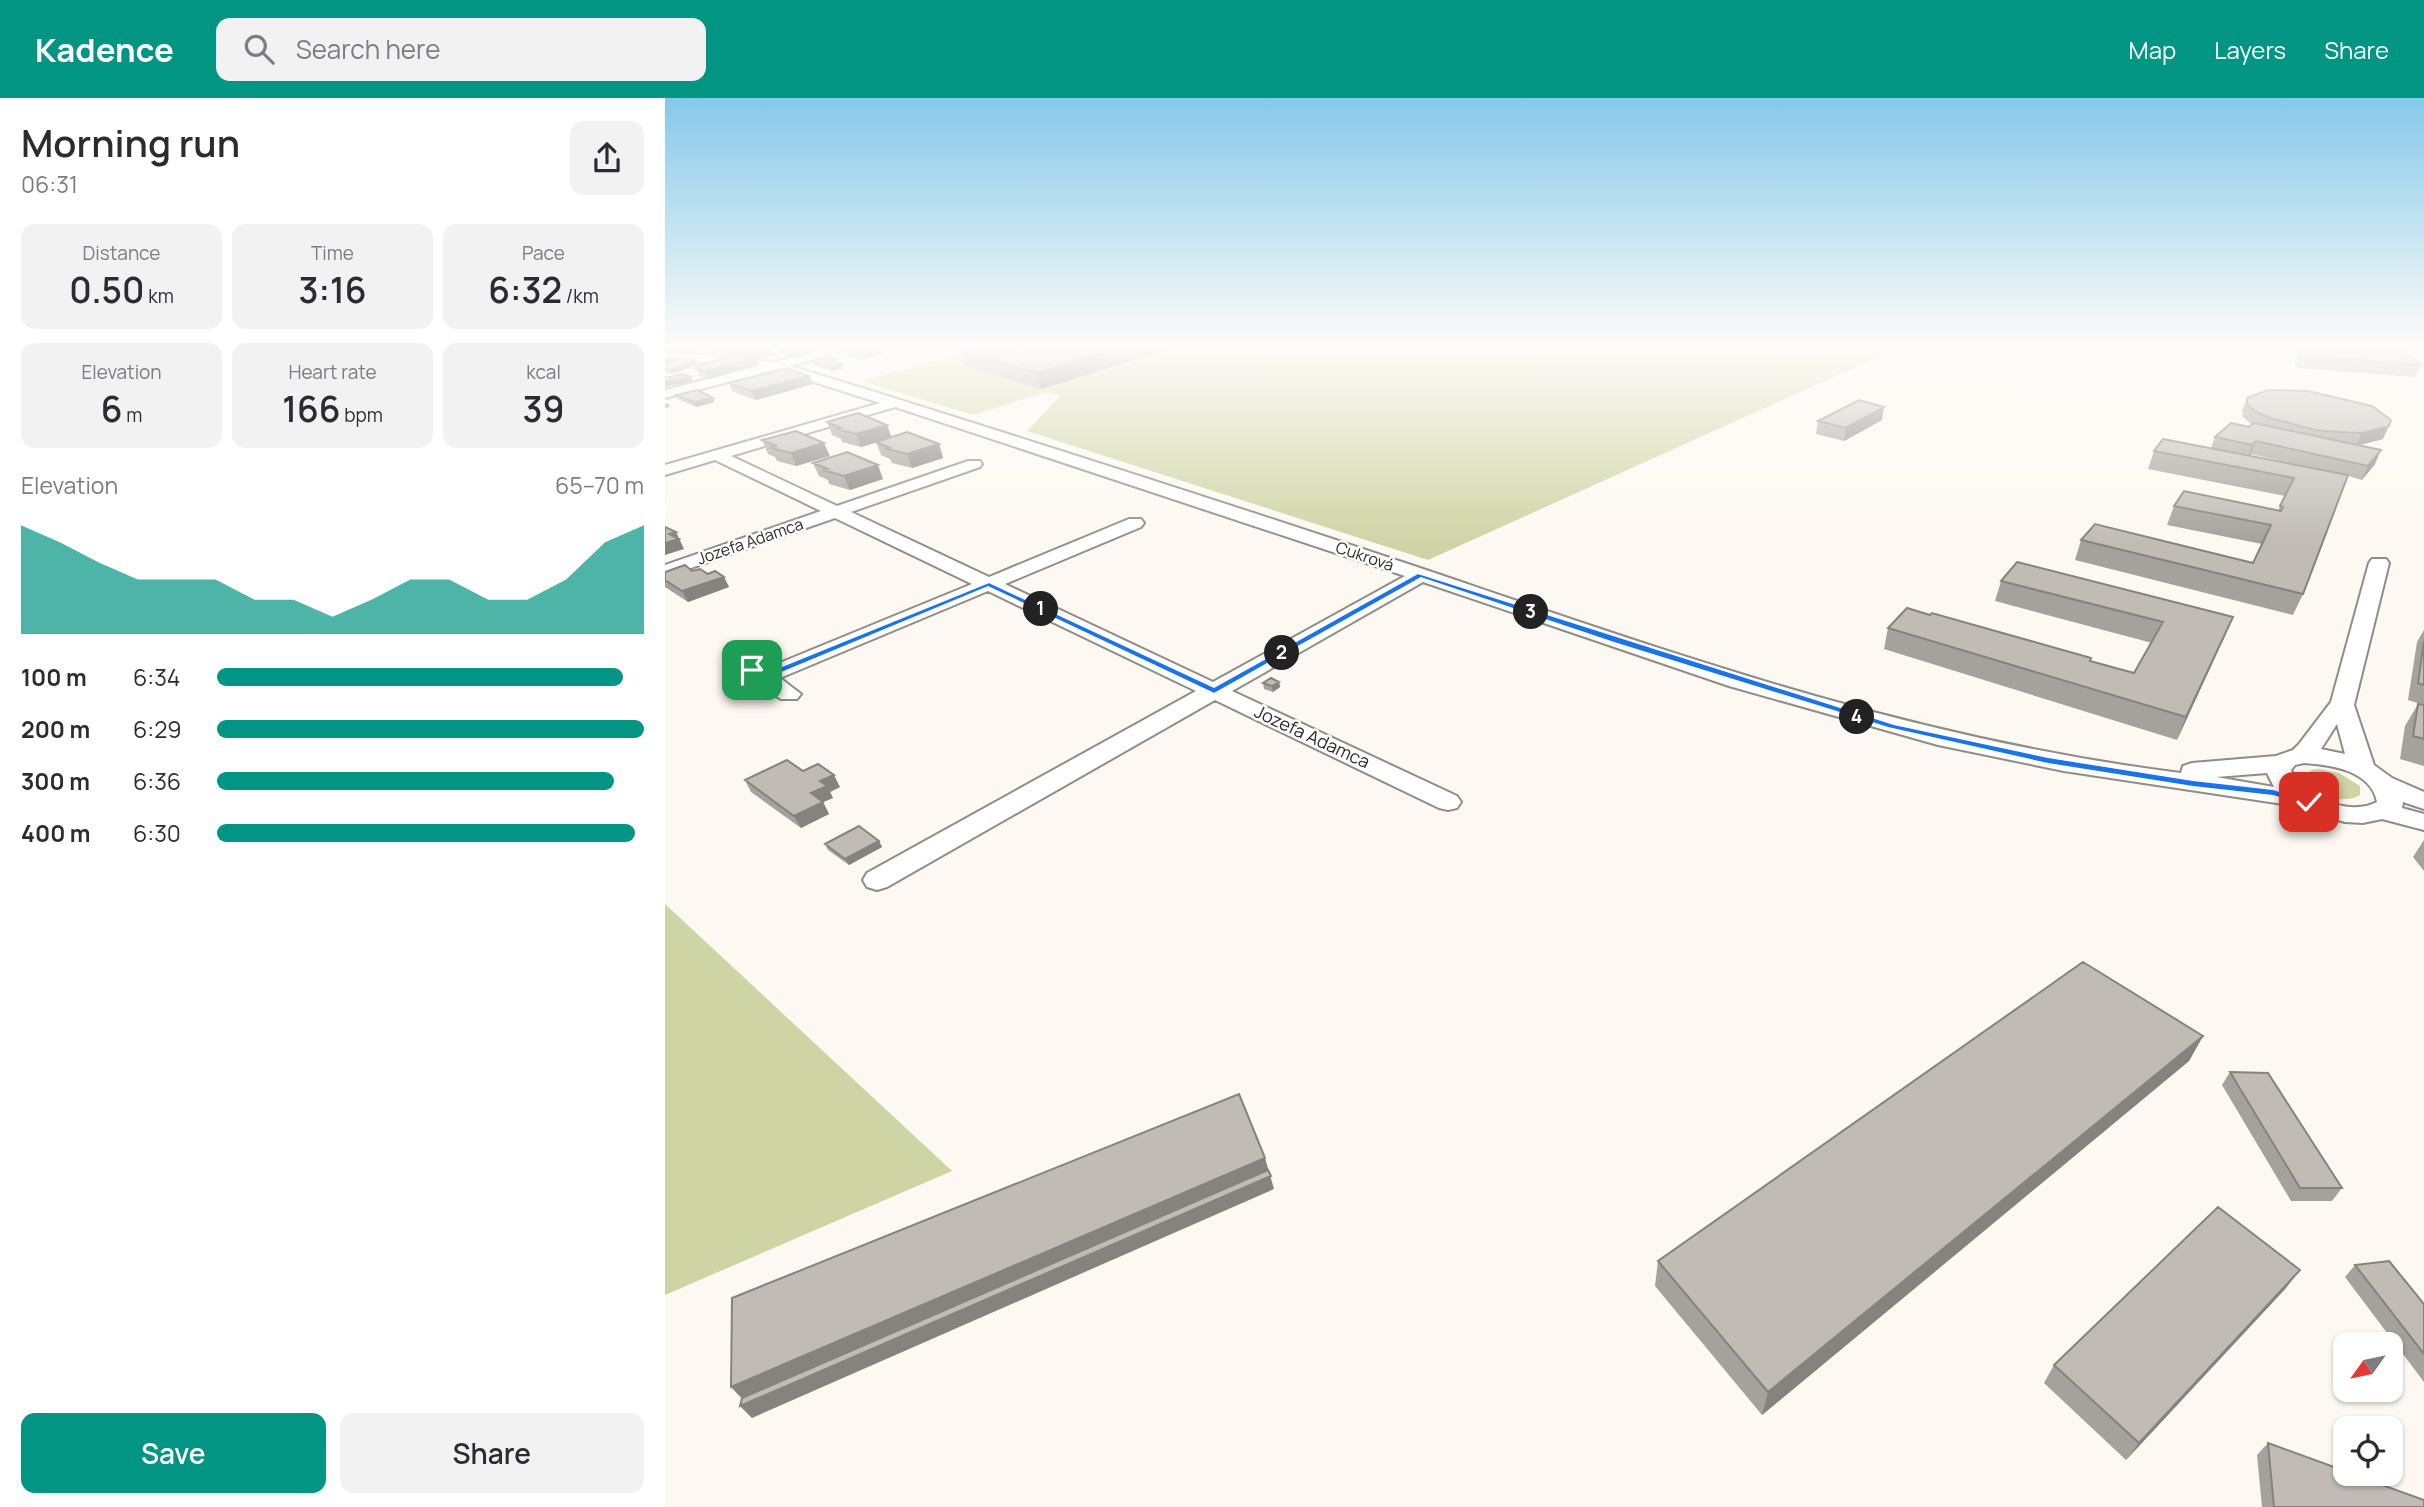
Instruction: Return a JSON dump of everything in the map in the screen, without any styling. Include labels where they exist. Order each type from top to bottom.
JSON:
[{"type":"street","points":[[665,470],[865,412]]},
{"type":"street","name":"Cukrová","points":[[924,412],[1026,443],[1840,712],[1978,747],[2120,772],[2273,793],[2348,814],[2372,815],[2383,811]]},
{"type":"street","name":"Jozefa Adamca","points":[[716,455],[1448,802]]},
{"type":"street","name":"Jozefa Adamca","points":[[665,570],[974,464]]},
{"type":"street","points":[[758,673],[989,584],[1135,523]]},
{"type":"street","points":[[2309,802],[2286,786],[2278,770],[2313,745],[2329,716],[2342,705],[2379,564]]},
{"type":"street","points":[[877,880],[1421,575]]},
{"type":"street","points":[[758,673],[789,694]]},
{"type":"street","points":[[2342,705],[2351,723],[2356,757],[2391,795],[2391,804],[2383,811]]},
{"type":"street","name":"Cukrová","points":[[2120,772],[2252,768],[2292,759],[2339,760],[2373,777]]},
{"type":"street","points":[[2373,777],[2424,801]]},
{"type":"street","points":[[2383,811],[2424,822]]},
{"type":"green space","points":[[962,412],[983,412],[973,415]]},
{"type":"green space","points":[[1045,412],[1756,412],[1428,560],[1027,431]]},
{"type":"green space","points":[[2312,770],[2339,773],[2360,786],[2360,795],[2336,799],[2312,789],[2303,776]]},
{"type":"green space","points":[[665,904],[952,1171],[665,1295]]},
{"type":"building","points":[[1836,412],[1875,412],[1846,428],[1818,421]]},
{"type":"building","points":[[2257,412],[2380,412],[2391,420],[2389,426],[2362,433],[2315,430]]},
{"type":"building","points":[[858,413],[887,425],[856,434],[837,429],[841,428],[827,422]]},
{"type":"building","points":[[2231,423],[2249,427],[2254,423],[2381,450],[2368,466],[2256,441],[2252,445],[2215,437]]},
{"type":"building","points":[[796,431],[824,443],[791,453],[771,448],[776,446],[762,440]]},
{"type":"building","points":[[907,432],[939,444],[907,454],[887,449],[890,448],[876,442]]},
{"type":"building","points":[[2163,439],[2348,475],[2303,594],[2081,540],[2095,524],[2253,563],[2271,525],[2174,506],[2184,491],[2281,511],[2283,507],[2280,506],[2294,478],[2154,451]]},
{"type":"building","points":[[847,452],[878,465],[844,476],[823,470],[828,469],[813,463]]},
{"type":"building","points":[[665,527],[676,532],[669,534],[679,539],[665,543]]},
{"type":"building","points":[[2017,562],[2233,617],[2186,717],[1888,628],[1907,608],[2091,658],[2090,661],[2134,673],[2163,622],[2001,581]]},
{"type":"building","points":[[685,565],[692,571],[700,569],[708,574],[715,571],[724,577],[682,591],[665,580],[665,572]]},
{"type":"building","points":[[2424,641],[2424,685],[2418,683]]},
{"type":"building","points":[[1271,678],[1279,682],[1272,686],[1263,683]]},
{"type":"building","points":[[2418,704],[2424,705],[2424,739],[2413,736]]},
{"type":"building","points":[[787,760],[803,771],[818,764],[834,775],[820,781],[827,786],[811,793],[823,802],[794,816],[745,780]]},
{"type":"building","points":[[859,826],[879,841],[845,859],[825,844]]},
{"type":"building","points":[[2083,962],[2203,1036],[1768,1392],[1658,1261]]},
{"type":"building","points":[[2230,1072],[2268,1073],[2342,1188],[2300,1188]]},
{"type":"building","points":[[1239,1094],[1265,1158],[731,1387],[732,1298]]},
{"type":"building","points":[[1268,1170],[1271,1176],[740,1406],[742,1398]]},
{"type":"building","points":[[2218,1207],[2300,1270],[2139,1443],[2054,1365]]},
{"type":"building","points":[[2389,1261],[2424,1304],[2424,1354],[2355,1265]]},
{"type":"building","points":[[2268,1443],[2333,1467],[2333,1486],[2385,1486],[2424,1500],[2424,1507],[2274,1507]]},
{"type":"route","points":[[752,670],[764,677],[989,584],[1214,691],[1421,575],[1617,641],[1892,726],[2048,761],[2193,784],[2273,793],[2309,802]]}]
